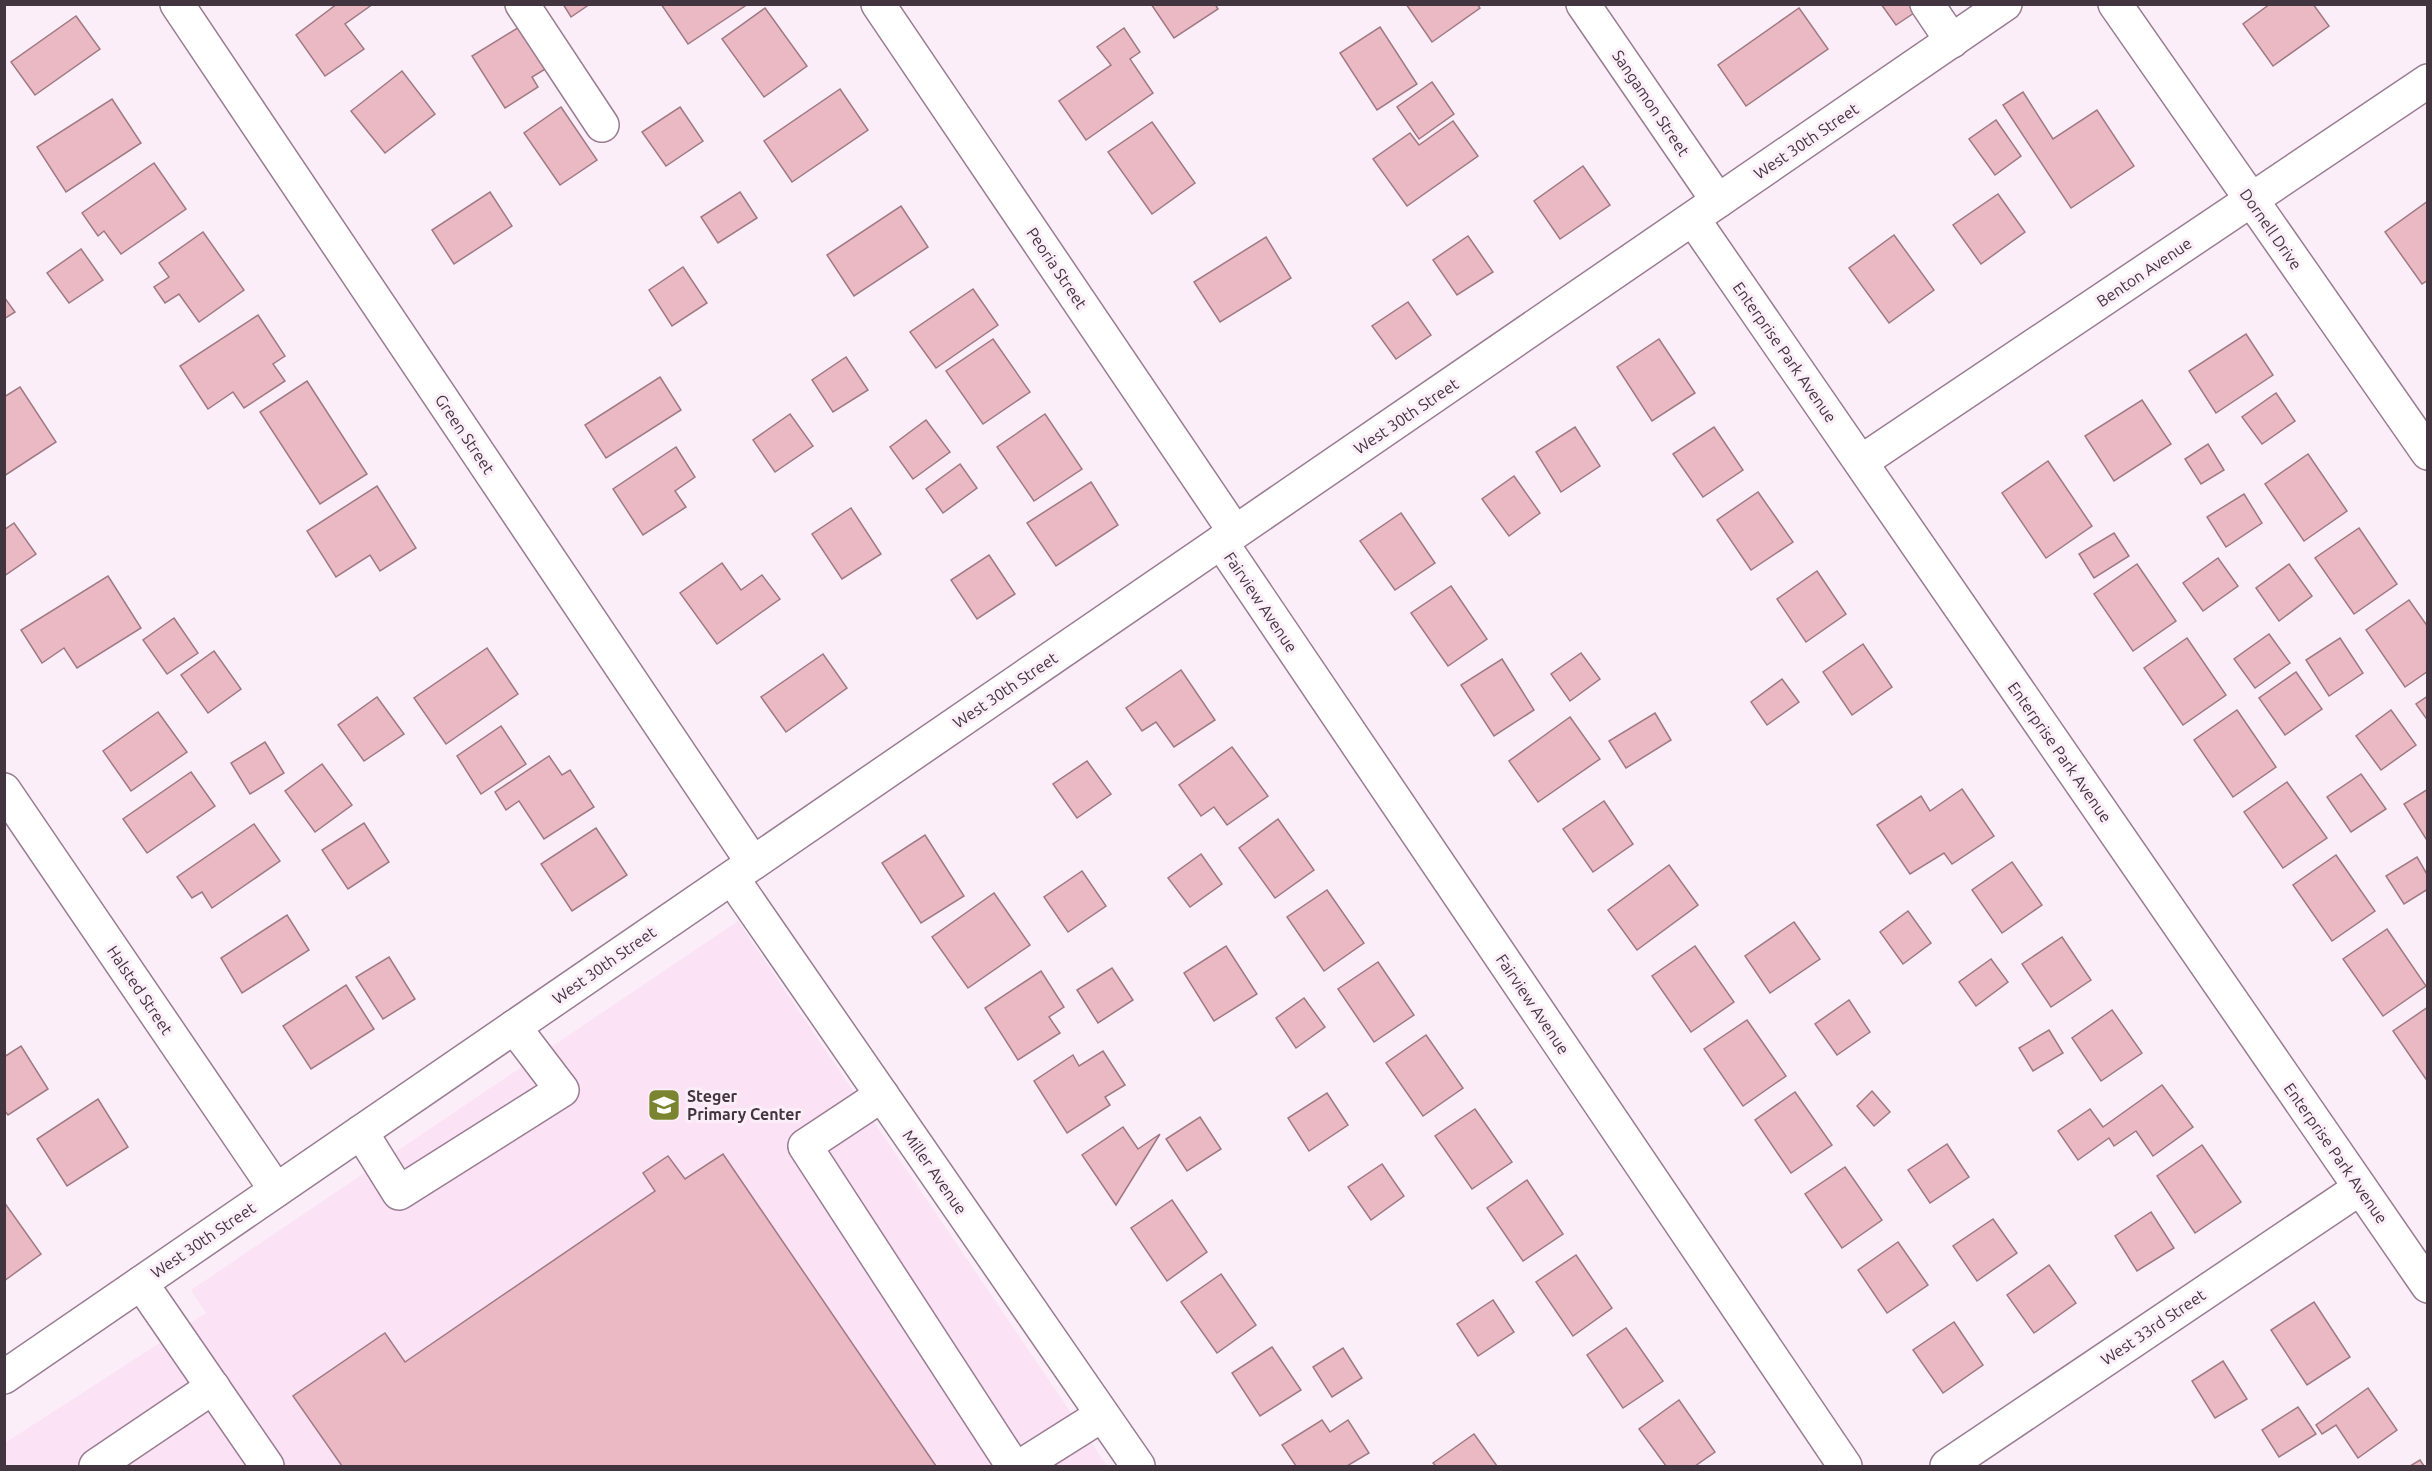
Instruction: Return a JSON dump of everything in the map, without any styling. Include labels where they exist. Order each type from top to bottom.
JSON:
[{"type":"street","name":"Green Street","points":[[177,4],[742,870]]},
{"type":"street","points":[[522,4],[602,125]]},
{"type":"street","name":"Peoria Street","points":[[878,4],[1228,537]]},
{"type":"street","name":"Sangamon Street","points":[[1584,4],[1706,210]]},
{"type":"street","points":[[1927,4],[1952,41]]},
{"type":"street","name":"West 30th Street","points":[[4,1377],[2005,4]]},
{"type":"street","name":"Dornell Drive","points":[[2115,4],[2427,453]]},
{"type":"street","name":"Benton Avenue","points":[[1861,462],[2427,81]]},
{"type":"street","name":"Enterprise Park Avenue","points":[[1706,210],[1861,462],[2427,1286]]},
{"type":"street","name":"Fairview Avenue","points":[[1228,537],[1845,1467]]},
{"type":"street","name":"Halsted Street","points":[[4,790],[276,1190]]},
{"type":"street","name":"Miller Avenue","points":[[742,870],[882,1095],[1138,1467]]},
{"type":"street","points":[[360,1132],[399,1192],[562,1090],[514,1027]]},
{"type":"street","points":[[882,1095],[805,1146],[1012,1467]]},
{"type":"street","name":"West 33rd Street","points":[[1947,1467],[2360,1188]]},
{"type":"street","points":[[141,1282],[267,1467]]},
{"type":"street","points":[[96,1467],[213,1387]]},
{"type":"street","points":[[1021,1467],[1102,1414]]},
{"type":"shaded area","name":"Steger Primary Center","points":[[738,921],[1107,1466],[5,1466],[5,1443],[206,1313],[191,1290]]},
{"type":"building","points":[[337,4],[373,4],[345,24],[364,49],[325,76],[296,35]]},
{"type":"building","points":[[563,4],[590,4],[571,17]]},
{"type":"building","points":[[661,4],[748,4],[688,44]]},
{"type":"building","points":[[1151,4],[1215,4],[1218,9],[1174,38]]},
{"type":"building","points":[[1406,4],[1477,4],[1480,8],[1432,42]]},
{"type":"building","points":[[1881,4],[1926,5],[1896,25]]},
{"type":"building","points":[[2270,4],[2313,4],[2329,26],[2273,66],[2243,24]]},
{"type":"building","points":[[765,8],[807,66],[764,97],[722,39]]},
{"type":"building","points":[[1799,8],[1828,49],[1746,106],[1718,65]]},
{"type":"building","points":[[76,16],[100,49],[35,95],[11,62]]},
{"type":"building","points":[[521,26],[547,68],[532,77],[538,87],[505,108],[472,56]]},
{"type":"building","points":[[1380,27],[1417,84],[1377,110],[1340,53]]},
{"type":"building","points":[[1124,28],[1140,52],[1130,59],[1153,93],[1086,140],[1059,101],[1111,65],[1097,47]]},
{"type":"building","points":[[402,71],[435,114],[385,153],[351,111]]},
{"type":"building","points":[[1432,82],[1454,114],[1419,139],[1397,107]]},
{"type":"building","points":[[840,89],[868,130],[792,182],[764,141]]},
{"type":"building","points":[[2023,92],[2053,139],[2097,110],[2134,166],[2071,208],[2003,105]]},
{"type":"building","points":[[112,99],[141,143],[66,192],[37,147]]},
{"type":"building","points":[[561,107],[597,160],[560,185],[524,133]]},
{"type":"building","points":[[680,107],[703,141],[666,166],[642,132]]},
{"type":"building","points":[[1996,120],[2021,156],[1995,175],[1969,139]]},
{"type":"building","points":[[1453,121],[1478,156],[1407,206],[1373,159],[1410,133],[1419,145]]},
{"type":"building","points":[[1152,122],[1195,183],[1152,214],[1108,152]]},
{"type":"building","points":[[154,163],[186,209],[121,254],[104,231],[98,236],[82,213]]},
{"type":"building","points":[[1583,166],[1610,205],[1560,239],[1534,201]]},
{"type":"building","points":[[490,192],[512,226],[454,264],[432,230]]},
{"type":"building","points":[[740,192],[757,218],[718,243],[701,217]]},
{"type":"building","points":[[1998,194],[2025,232],[1981,264],[1953,225]]},
{"type":"building","points":[[2428,201],[2428,280],[2422,284],[2385,232]]},
{"type":"building","points":[[901,206],[928,247],[854,296],[827,255]]},
{"type":"building","points":[[203,232],[244,290],[199,322],[179,294],[165,303],[154,287],[169,277],[159,263]]},
{"type":"building","points":[[1894,235],[1934,290],[1889,323],[1849,268]]},
{"type":"building","points":[[1468,236],[1493,272],[1457,295],[1433,260]]},
{"type":"building","points":[[1266,237],[1291,278],[1220,322],[1194,282]]},
{"type":"building","points":[[81,249],[103,280],[69,303],[47,273]]},
{"type":"building","points":[[683,267],[707,303],[672,326],[649,290]]},
{"type":"building","points":[[973,289],[998,325],[936,368],[910,332]]},
{"type":"building","points":[[4,297],[15,312],[4,319]]},
{"type":"building","points":[[1408,302],[1431,335],[1396,359],[1372,326]]},
{"type":"building","points":[[258,315],[285,356],[273,364],[285,381],[244,408],[233,392],[208,409],[180,366]]},
{"type":"building","points":[[2246,334],[2273,375],[2216,413],[2189,371]]},
{"type":"building","points":[[993,339],[1030,392],[983,424],[946,371]]},
{"type":"building","points":[[1659,339],[1695,393],[1652,421],[1617,367]]},
{"type":"building","points":[[846,357],[868,390],[833,412],[812,380]]},
{"type":"building","points":[[660,377],[681,410],[606,458],[585,425]]},
{"type":"building","points":[[307,381],[367,474],[320,504],[260,412]]},
{"type":"building","points":[[20,387],[56,442],[4,476],[4,397]]},
{"type":"building","points":[[2276,393],[2295,421],[2262,444],[2242,417]]},
{"type":"building","points":[[2142,400],[2171,444],[2114,481],[2085,436]]},
{"type":"building","points":[[790,414],[813,446],[775,472],[753,440]]},
{"type":"building","points":[[1045,414],[1082,469],[1034,501],[997,447]]},
{"type":"building","points":[[926,420],[950,452],[913,479],[890,447]]},
{"type":"building","points":[[1575,427],[1600,466],[1561,492],[1536,452]]},
{"type":"building","points":[[1714,427],[1743,470],[1703,497],[1673,454]]},
{"type":"building","points":[[2208,444],[2224,470],[2201,484],[2185,459]]},
{"type":"building","points":[[676,447],[695,477],[675,491],[686,507],[643,535],[613,489]]},
{"type":"building","points":[[2308,454],[2347,511],[2304,541],[2265,484]]},
{"type":"building","points":[[2048,461],[2092,526],[2046,558],[2002,493]]},
{"type":"building","points":[[960,464],[977,488],[943,513],[926,489]]},
{"type":"building","points":[[1514,476],[1540,513],[1509,536],[1482,499]]},
{"type":"building","points":[[1091,482],[1118,525],[1056,566],[1027,523]]},
{"type":"building","points":[[377,486],[416,548],[380,571],[370,555],[336,577],[307,531]]},
{"type":"building","points":[[1758,492],[1793,542],[1751,570],[1717,520]]},
{"type":"building","points":[[2244,494],[2262,523],[2226,547],[2207,517]]},
{"type":"building","points":[[851,508],[881,554],[842,579],[812,534]]},
{"type":"building","points":[[1401,513],[1435,563],[1395,590],[1360,541]]},
{"type":"building","points":[[14,523],[36,554],[4,576],[4,530]]},
{"type":"building","points":[[2359,528],[2397,584],[2354,614],[2315,558]]},
{"type":"building","points":[[2114,533],[2129,556],[2094,578],[2079,554]]},
{"type":"building","points":[[989,555],[1015,594],[977,619],[951,580]]},
{"type":"building","points":[[2218,558],[2238,586],[2203,611],[2183,583]]},
{"type":"building","points":[[722,563],[741,590],[762,575],[780,599],[717,644],[680,593]]},
{"type":"building","points":[[2137,564],[2176,621],[2133,651],[2094,594]]},
{"type":"building","points":[[2289,564],[2312,596],[2279,621],[2256,588]]},
{"type":"building","points":[[1817,571],[1846,614],[1806,642],[1777,599]]},
{"type":"building","points":[[108,576],[141,628],[77,668],[64,648],[42,663],[21,630]]},
{"type":"building","points":[[1451,586],[1487,639],[1448,666],[1411,613]]},
{"type":"building","points":[[2409,600],[2428,627],[2428,671],[2405,687],[2366,630]]},
{"type":"building","points":[[174,618],[198,653],[167,674],[143,640]]},
{"type":"building","points":[[2269,634],[2290,663],[2255,688],[2234,659]]},
{"type":"building","points":[[2187,638],[2226,695],[2183,725],[2144,668]]},
{"type":"building","points":[[2340,638],[2363,673],[2329,696],[2306,660]]},
{"type":"building","points":[[1863,644],[1892,687],[1852,715],[1823,672]]},
{"type":"building","points":[[487,648],[518,694],[446,744],[414,698]]},
{"type":"building","points":[[214,651],[241,689],[208,713],[181,675]]},
{"type":"building","points":[[1581,653],[1600,679],[1570,701],[1551,674]]},
{"type":"building","points":[[823,654],[847,688],[786,732],[761,697]]},
{"type":"building","points":[[1502,659],[1534,710],[1494,736],[1461,685]]},
{"type":"building","points":[[1181,670],[1215,720],[1174,747],[1156,722],[1142,731],[1126,708]]},
{"type":"building","points":[[2296,672],[2322,709],[2285,735],[2259,698]]},
{"type":"building","points":[[1782,679],[1799,702],[1767,725],[1751,702]]},
{"type":"building","points":[[2428,696],[2428,721],[2416,704]]},
{"type":"building","points":[[377,697],[404,734],[364,761],[338,725]]},
{"type":"building","points":[[2237,710],[2276,767],[2233,797],[2194,740]]},
{"type":"building","points":[[2391,710],[2416,745],[2381,770],[2356,736]]},
{"type":"building","points":[[158,712],[187,752],[131,791],[103,751]]},
{"type":"building","points":[[1655,713],[1671,740],[1626,768],[1609,741]]},
{"type":"building","points":[[1570,717],[1600,759],[1538,802],[1509,761]]},
{"type":"building","points":[[501,726],[526,764],[481,794],[457,756]]},
{"type":"building","points":[[265,742],[284,773],[250,794],[231,763]]},
{"type":"building","points":[[1232,747],[1268,796],[1227,825],[1214,807],[1201,816],[1179,785]]},
{"type":"building","points":[[549,756],[562,775],[570,770],[594,807],[544,839],[519,801],[506,810],[495,792]]},
{"type":"building","points":[[1087,761],[1111,794],[1077,818],[1053,784]]},
{"type":"building","points":[[322,764],[352,805],[315,832],[285,791]]},
{"type":"building","points":[[191,772],[215,806],[147,853],[123,819]]},
{"type":"building","points":[[2361,774],[2386,809],[2351,832],[2327,797]]},
{"type":"building","points":[[2287,782],[2327,838],[2283,868],[2244,812]]},
{"type":"building","points":[[1962,789],[1994,836],[1952,864],[1944,853],[1910,874],[1877,825],[1921,796],[1930,811]]},
{"type":"building","points":[[2428,789],[2428,842],[2404,804]]},
{"type":"building","points":[[1604,801],[1633,844],[1593,872],[1563,829]]},
{"type":"building","points":[[1278,819],[1314,870],[1275,898],[1239,848]]},
{"type":"building","points":[[364,823],[389,862],[348,889],[322,850]]},
{"type":"building","points":[[254,824],[280,861],[212,908],[202,892],[192,898],[177,877]]},
{"type":"building","points":[[596,828],[627,875],[572,911],[541,864]]},
{"type":"building","points":[[925,835],[964,896],[921,923],[882,863]]},
{"type":"building","points":[[1201,854],[1222,884],[1190,907],[1168,878]]},
{"type":"building","points":[[2336,855],[2375,911],[2332,941],[2293,885]]},
{"type":"building","points":[[2417,857],[2428,876],[2428,889],[2404,904],[2386,876]]},
{"type":"building","points":[[2012,862],[2042,905],[2002,933],[1972,890]]},
{"type":"building","points":[[1669,865],[1698,905],[1637,950],[1608,910]]},
{"type":"building","points":[[1082,871],[1106,906],[1068,932],[1044,897]]},
{"type":"building","points":[[1327,890],[1364,943],[1324,971],[1287,917]]},
{"type":"building","points":[[994,893],[1030,945],[968,988],[932,937]]},
{"type":"building","points":[[1908,911],[1931,943],[1903,964],[1880,932]]},
{"type":"building","points":[[287,915],[309,950],[242,993],[221,958]]},
{"type":"building","points":[[1794,922],[1820,959],[1770,993],[1745,956]]},
{"type":"building","points":[[2387,929],[2426,986],[2383,1016],[2343,959]]},
{"type":"building","points":[[2062,937],[2091,980],[2051,1007],[2022,964]]},
{"type":"building","points":[[1226,946],[1257,994],[1214,1021],[1184,973]]},
{"type":"building","points":[[1695,946],[1734,1002],[1691,1032],[1652,976]]},
{"type":"building","points":[[389,957],[415,999],[383,1019],[356,977]]},
{"type":"building","points":[[1991,959],[2008,982],[1976,1006],[1959,982]]},
{"type":"building","points":[[1378,962],[1414,1015],[1374,1042],[1338,989]]},
{"type":"building","points":[[1112,968],[1133,1000],[1098,1023],[1077,990]]},
{"type":"building","points":[[1041,971],[1064,1007],[1049,1017],[1060,1033],[1018,1060],[985,1008]]},
{"type":"building","points":[[346,985],[374,1029],[311,1069],[283,1026]]},
{"type":"building","points":[[1304,998],[1325,1027],[1296,1048],[1276,1018]]},
{"type":"building","points":[[1849,1000],[1870,1032],[1837,1055],[1815,1024]]},
{"type":"building","points":[[2428,1007],[2428,1082],[2393,1031]]},
{"type":"building","points":[[2112,1010],[2142,1053],[2101,1081],[2072,1038]]},
{"type":"building","points":[[1747,1020],[1786,1076],[1743,1106],[1704,1049]]},
{"type":"building","points":[[2049,1030],[2063,1053],[2033,1071],[2019,1048]]},
{"type":"building","points":[[1426,1035],[1463,1088],[1423,1116],[1386,1063]]},
{"type":"building","points":[[21,1046],[48,1089],[8,1115],[4,1110],[4,1057]]},
{"type":"building","points":[[1103,1051],[1125,1085],[1105,1097],[1110,1105],[1067,1133],[1034,1081],[1073,1055],[1079,1066]]},
{"type":"building","points":[[2162,1085],[2193,1127],[2153,1156],[2136,1131],[2114,1146],[2109,1138],[2078,1160],[2058,1131],[2090,1109],[2103,1127]]},
{"type":"building","points":[[1872,1091],[1890,1112],[1874,1126],[1857,1106]]},
{"type":"building","points":[[1795,1092],[1832,1145],[1791,1173],[1755,1120]]},
{"type":"building","points":[[1327,1093],[1348,1125],[1309,1151],[1288,1118]]},
{"type":"building","points":[[98,1099],[128,1147],[67,1186],[37,1139]]},
{"type":"building","points":[[1475,1109],[1512,1162],[1472,1189],[1435,1136]]},
{"type":"building","points":[[1200,1117],[1221,1149],[1187,1171],[1166,1139]]},
{"type":"building","points":[[1123,1127],[1138,1149],[1160,1134],[1116,1205],[1082,1155]]},
{"type":"building","points":[[1947,1144],[1969,1177],[1930,1203],[1908,1170]]},
{"type":"building","points":[[2202,1145],[2241,1202],[2195,1233],[2157,1176]]},
{"type":"building","points":[[723,1154],[936,1466],[342,1466],[293,1396],[385,1333],[405,1362],[655,1191],[643,1173],[668,1156],[685,1179]]},
{"type":"building","points":[[1382,1164],[1404,1196],[1371,1220],[1348,1187]]},
{"type":"building","points":[[1845,1167],[1882,1220],[1842,1248],[1805,1194]]},
{"type":"building","points":[[1527,1180],[1563,1234],[1523,1261],[1487,1208]]},
{"type":"building","points":[[1172,1200],[1207,1252],[1167,1281],[1131,1228]]},
{"type":"building","points":[[4,1202],[41,1254],[4,1281]]},
{"type":"building","points":[[2151,1212],[2174,1248],[2137,1271],[2115,1236]]},
{"type":"building","points":[[1993,1219],[2017,1253],[1977,1281],[1953,1246]]},
{"type":"building","points":[[1898,1242],[1928,1285],[1887,1313],[1858,1270]]},
{"type":"building","points":[[1576,1255],[1612,1308],[1573,1336],[1536,1282]]},
{"type":"building","points":[[2049,1265],[2076,1303],[2034,1333],[2007,1295]]},
{"type":"building","points":[[1221,1274],[1256,1325],[1217,1353],[1181,1302]]},
{"type":"building","points":[[1493,1300],[1514,1332],[1478,1356],[1457,1324]]},
{"type":"building","points":[[2314,1302],[2350,1357],[2307,1385],[2271,1330]]},
{"type":"building","points":[[1954,1322],[1983,1365],[1943,1393],[1913,1350]]},
{"type":"building","points":[[1626,1328],[1663,1381],[1623,1408],[1587,1355]]},
{"type":"building","points":[[1272,1347],[1301,1390],[1260,1416],[1232,1373]]},
{"type":"building","points":[[1343,1348],[1362,1378],[1332,1397],[1313,1367]]},
{"type":"building","points":[[2223,1361],[2247,1399],[2215,1418],[2192,1381]]},
{"type":"building","points":[[2368,1388],[2397,1430],[2358,1458],[2336,1425],[2322,1434],[2316,1425]]},
{"type":"building","points":[[1679,1400],[1715,1452],[1695,1466],[1666,1466],[1639,1429]]},
{"type":"building","points":[[2298,1407],[2316,1434],[2279,1457],[2262,1430]]},
{"type":"building","points":[[1322,1420],[1330,1432],[1348,1420],[1369,1453],[1347,1466],[1296,1466],[1282,1445]]},
{"type":"building","points":[[1474,1434],[1497,1466],[1436,1466],[1433,1463]]},
{"type":"building","points":[[2420,1460],[2424,1466],[2410,1466]]},
{"type":"place","name":"Steger Primary Center","points":[[664,1105]]}]
